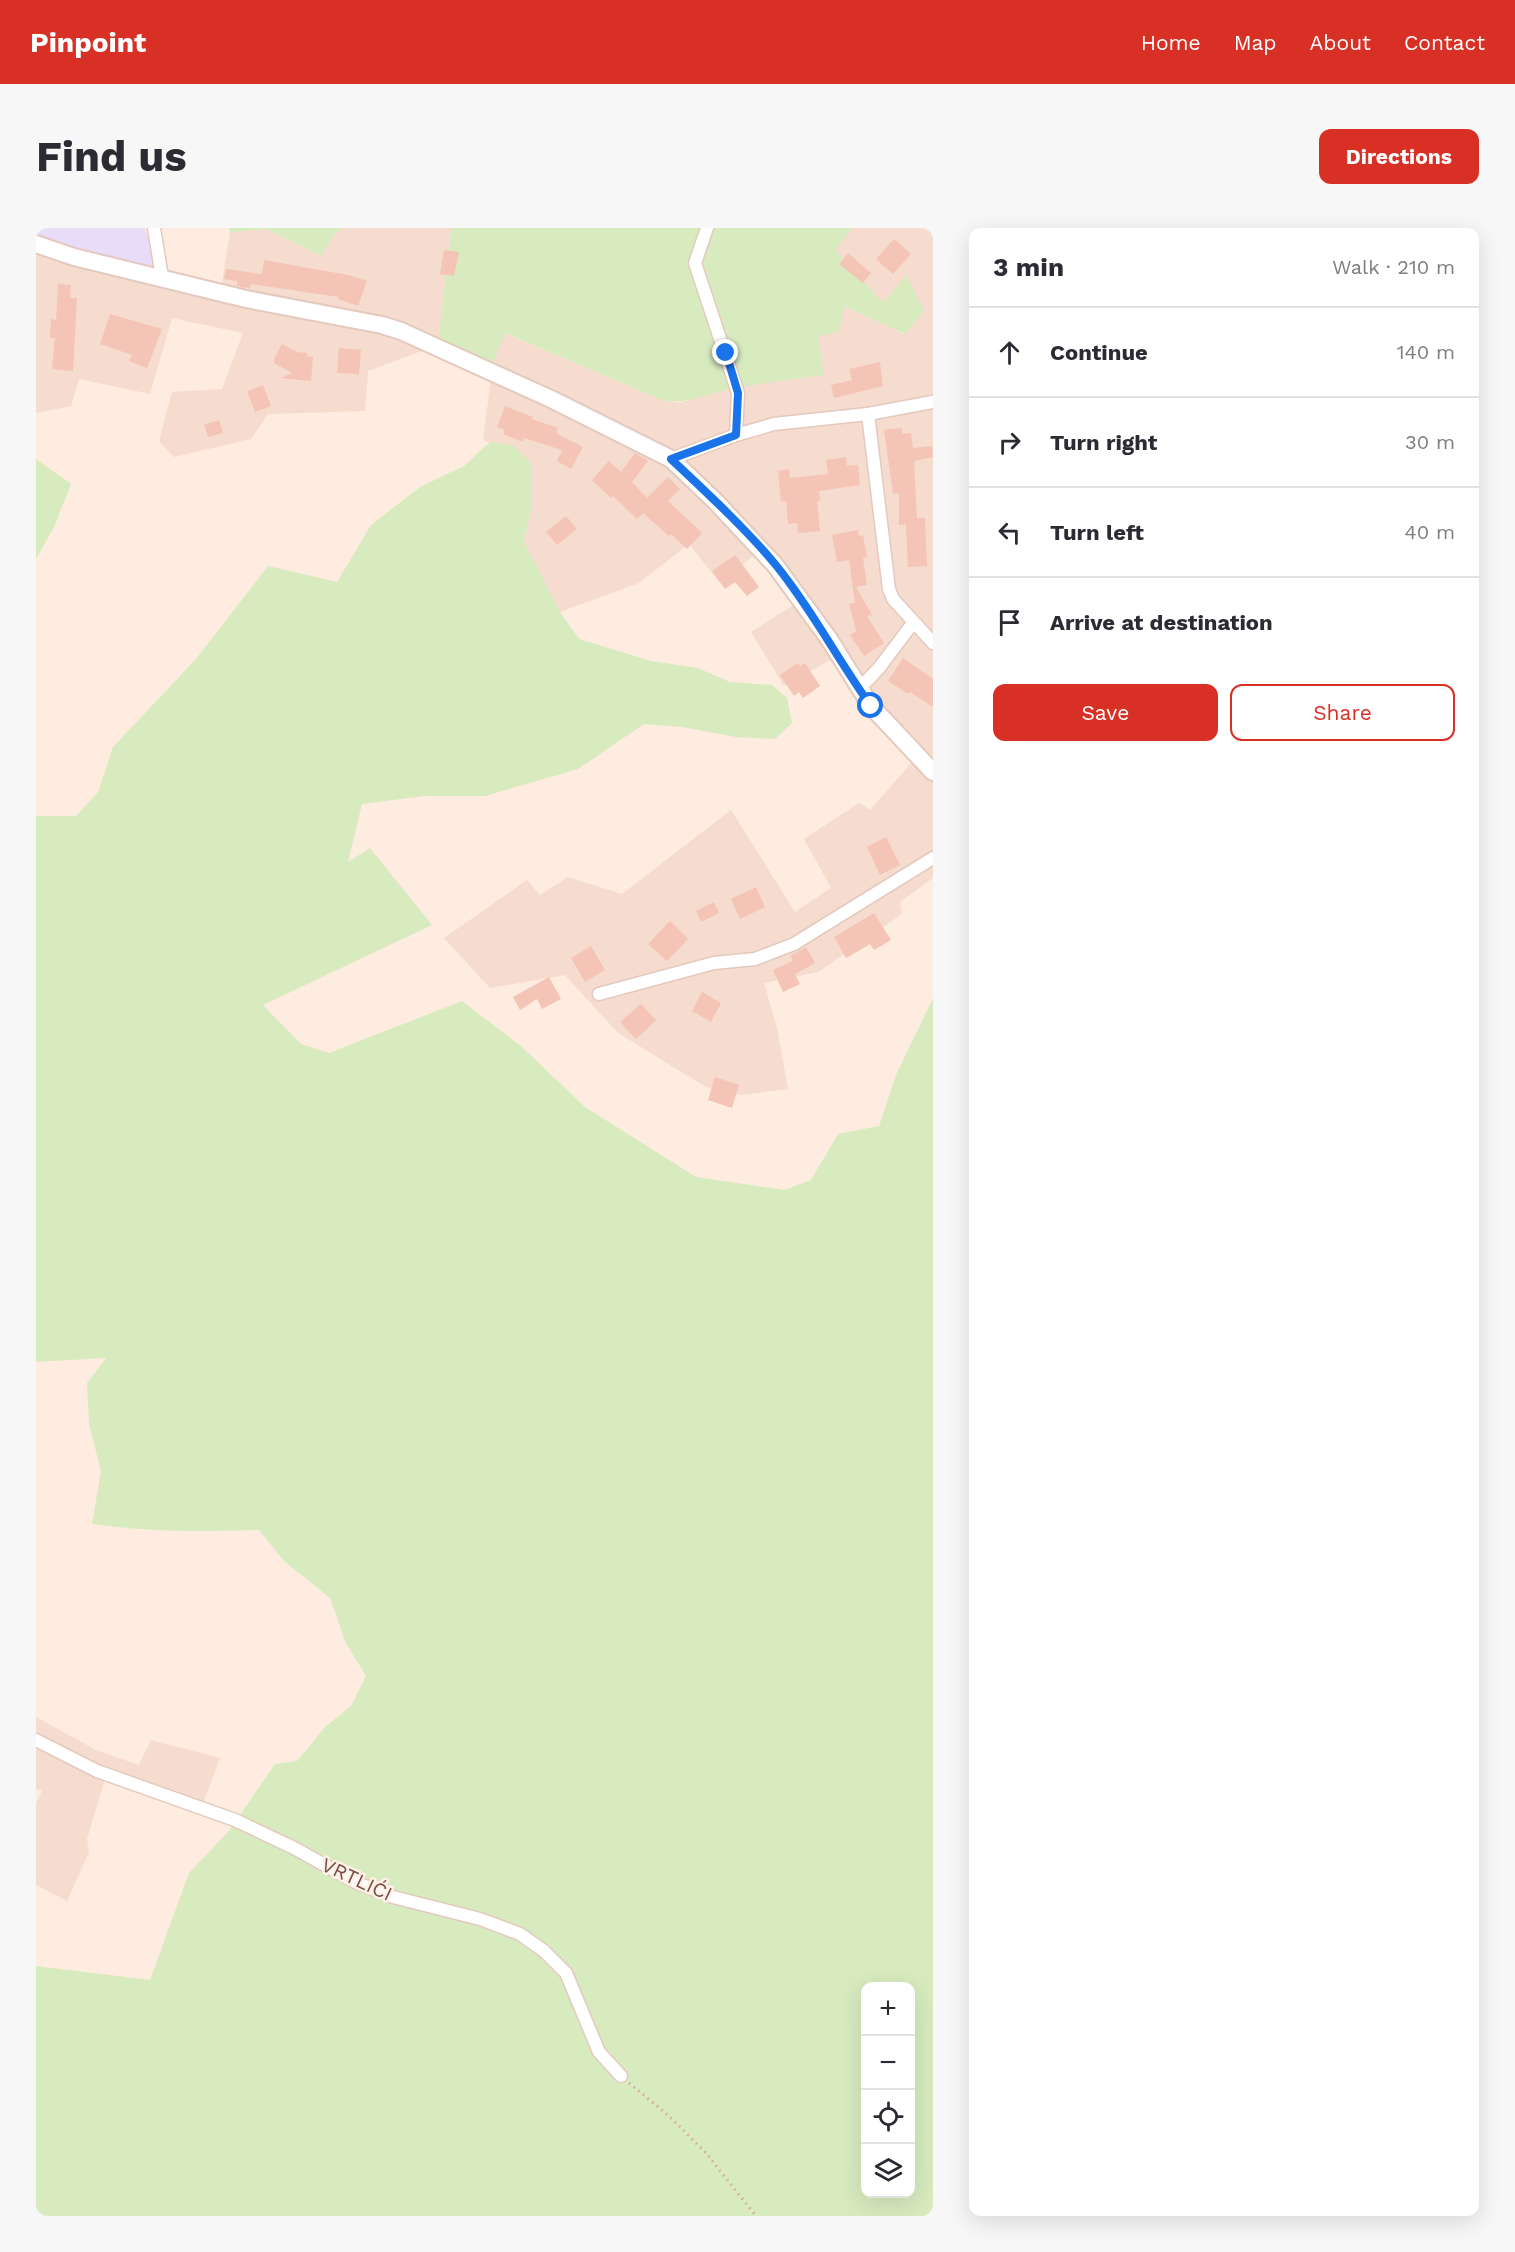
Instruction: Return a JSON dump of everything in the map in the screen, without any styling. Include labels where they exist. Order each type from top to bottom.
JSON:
[{"type":"street","points":[[154,228],[162,278]]},
{"type":"street","points":[[707,228],[695,263],[738,393],[736,435]]},
{"type":"street","points":[[36,244],[74,257],[246,299],[382,325],[401,331],[551,399],[671,459],[716,502],[775,565],[829,639],[871,706],[933,772]]},
{"type":"street","points":[[671,459],[736,435],[774,424],[868,414],[933,402]]},
{"type":"street","points":[[868,414],[889,589],[893,599],[933,643]]},
{"type":"street","points":[[859,689],[879,668],[913,623]]},
{"type":"street","points":[[599,994],[714,963],[755,959],[794,944],[933,858]]},
{"type":"street","name":"VRTLIĆI","points":[[36,1740],[97,1771],[235,1820],[294,1848],[355,1882],[393,1897],[480,1919],[520,1934],[544,1950],[566,1973],[599,2052],[621,2076]]},
{"type":"path","points":[[621,2076],[669,2116],[706,2153],[756,2216]]},
{"type":"shaded area","points":[[36,228],[144,228],[152,247],[152,265],[144,267],[51,242],[36,234]]},
{"type":"shaded area","points":[[343,228],[451,228],[438,345],[368,371],[365,411],[268,414],[251,439],[174,457],[159,441],[172,392],[222,389],[243,333],[172,318],[150,394],[79,379],[71,406],[36,413],[36,254],[162,289],[219,302],[230,232],[266,229],[321,256],[334,235]]},
{"type":"shaded area","points":[[853,228],[933,228],[933,878],[900,902],[902,914],[818,972],[764,983],[777,1028],[788,1089],[741,1095],[706,1087],[618,1033],[565,975],[490,988],[444,938],[527,880],[540,895],[568,877],[622,894],[731,810],[795,912],[831,888],[804,839],[859,803],[870,810],[920,753],[835,657],[784,686],[751,632],[795,604],[759,551],[720,583],[689,544],[639,583],[560,612],[524,542],[532,506],[490,442],[483,440],[493,363],[504,333],[662,400],[679,403],[722,390],[823,375],[818,336],[844,306],[904,334],[906,276],[883,304],[834,250]]},
{"type":"shaded area","points":[[36,1717],[96,1750],[139,1765],[151,1740],[220,1758],[201,1809],[105,1779],[87,1839],[89,1852],[67,1901],[36,1885],[36,1803],[42,1791],[36,1789]]},
{"type":"green space","points":[[229,228],[343,228],[334,235],[321,256],[266,229],[230,232]]},
{"type":"green space","points":[[451,228],[853,228],[835,250],[883,303],[906,275],[924,311],[905,334],[844,306],[839,332],[818,336],[824,375],[743,387],[689,400],[662,400],[505,333],[493,363],[438,345]]},
{"type":"green space","points":[[490,442],[513,445],[532,464],[532,506],[524,542],[560,612],[579,639],[651,661],[698,668],[730,682],[772,685],[787,698],[792,723],[775,739],[736,737],[682,727],[644,724],[578,769],[485,796],[425,796],[362,804],[348,862],[370,848],[432,925],[263,1005],[301,1044],[329,1053],[462,1001],[522,1047],[585,1107],[696,1177],[784,1190],[811,1180],[838,1134],[879,1126],[896,1075],[933,998],[933,2216],[36,2216],[36,1966],[150,1980],[189,1873],[229,1831],[275,1764],[297,1761],[325,1727],[351,1706],[366,1676],[346,1643],[330,1598],[284,1561],[259,1530],[176,1531],[92,1524],[101,1471],[89,1424],[87,1383],[106,1358],[36,1362],[36,816],[76,816],[98,792],[113,747],[196,659],[268,566],[337,582],[371,525],[420,487],[464,466]]},
{"type":"green space","points":[[36,459],[71,484],[54,527],[36,559]]},
{"type":"building","points":[[894,239],[911,254],[893,274],[876,259]]},
{"type":"building","points":[[444,250],[459,252],[454,276],[440,274]]},
{"type":"building","points":[[848,253],[871,273],[863,283],[839,264]]},
{"type":"building","points":[[264,260],[348,275],[367,281],[358,306],[338,299],[339,297],[251,284],[250,288],[241,287],[237,286],[237,281],[224,279],[226,269],[262,274]]},
{"type":"building","points":[[58,284],[71,285],[70,298],[77,298],[73,371],[52,369],[55,338],[50,338],[51,319],[56,320]]},
{"type":"building","points":[[110,314],[162,329],[147,368],[129,361],[132,355],[100,344]]},
{"type":"building","points":[[282,344],[313,357],[311,381],[281,378],[292,373],[274,363]]},
{"type":"building","points":[[339,348],[361,350],[359,374],[337,373]]},
{"type":"building","points":[[880,362],[883,386],[834,398],[831,385],[852,380],[849,369]]},
{"type":"building","points":[[263,385],[271,406],[255,412],[247,391]]},
{"type":"building","points":[[505,406],[558,428],[556,433],[583,447],[571,469],[557,461],[562,450],[524,438],[523,442],[503,434],[505,430],[497,427]]},
{"type":"building","points":[[219,420],[223,433],[208,437],[204,425]]},
{"type":"building","points":[[902,428],[902,434],[911,433],[913,448],[932,446],[933,457],[914,461],[917,518],[925,518],[927,566],[908,567],[906,524],[899,525],[899,493],[893,494],[884,430]]},
{"type":"building","points":[[635,453],[648,461],[632,482],[647,498],[668,477],[680,489],[668,501],[702,533],[687,549],[643,513],[637,519],[592,480],[609,461],[621,472]]},
{"type":"building","points":[[846,457],[847,466],[858,465],[860,485],[819,491],[820,501],[817,501],[820,531],[798,533],[797,523],[788,524],[786,501],[781,501],[778,471],[789,469],[790,478],[828,474],[826,460]]},
{"type":"building","points":[[566,516],[577,529],[557,545],[546,532]]},
{"type":"building","points":[[858,530],[859,536],[863,535],[867,557],[863,558],[867,585],[856,587],[872,615],[867,616],[884,643],[864,656],[850,635],[856,631],[849,604],[855,603],[849,560],[837,562],[832,535]]},
{"type":"building","points":[[735,555],[759,587],[747,596],[735,582],[725,589],[712,571]]},
{"type":"building","points":[[903,658],[933,679],[933,707],[888,681]]},
{"type":"building","points":[[798,663],[800,666],[805,663],[820,686],[803,698],[799,692],[794,696],[780,675]]},
{"type":"building","points":[[886,837],[900,865],[880,875],[867,847]]},
{"type":"building","points":[[756,887],[765,907],[740,919],[731,899]]},
{"type":"building","points":[[714,902],[719,913],[701,922],[696,911]]},
{"type":"building","points":[[874,913],[891,940],[874,950],[870,944],[846,958],[834,937]]},
{"type":"building","points":[[670,921],[688,939],[667,961],[648,944]]},
{"type":"building","points":[[591,946],[605,970],[585,982],[571,958]]},
{"type":"building","points":[[806,947],[815,963],[795,974],[800,984],[783,992],[773,970],[793,961],[790,956]]},
{"type":"building","points":[[549,977],[561,999],[542,1009],[537,999],[520,1010],[513,997]]},
{"type":"building","points":[[702,992],[721,1003],[711,1022],[692,1011]]},
{"type":"building","points":[[641,1004],[656,1020],[636,1039],[620,1022]]},
{"type":"building","points":[[715,1077],[739,1085],[732,1108],[708,1100]]},
{"type":"route","points":[[726,353],[738,393],[736,435],[671,459],[716,502],[775,565],[829,639],[845,668],[871,706]]}]
